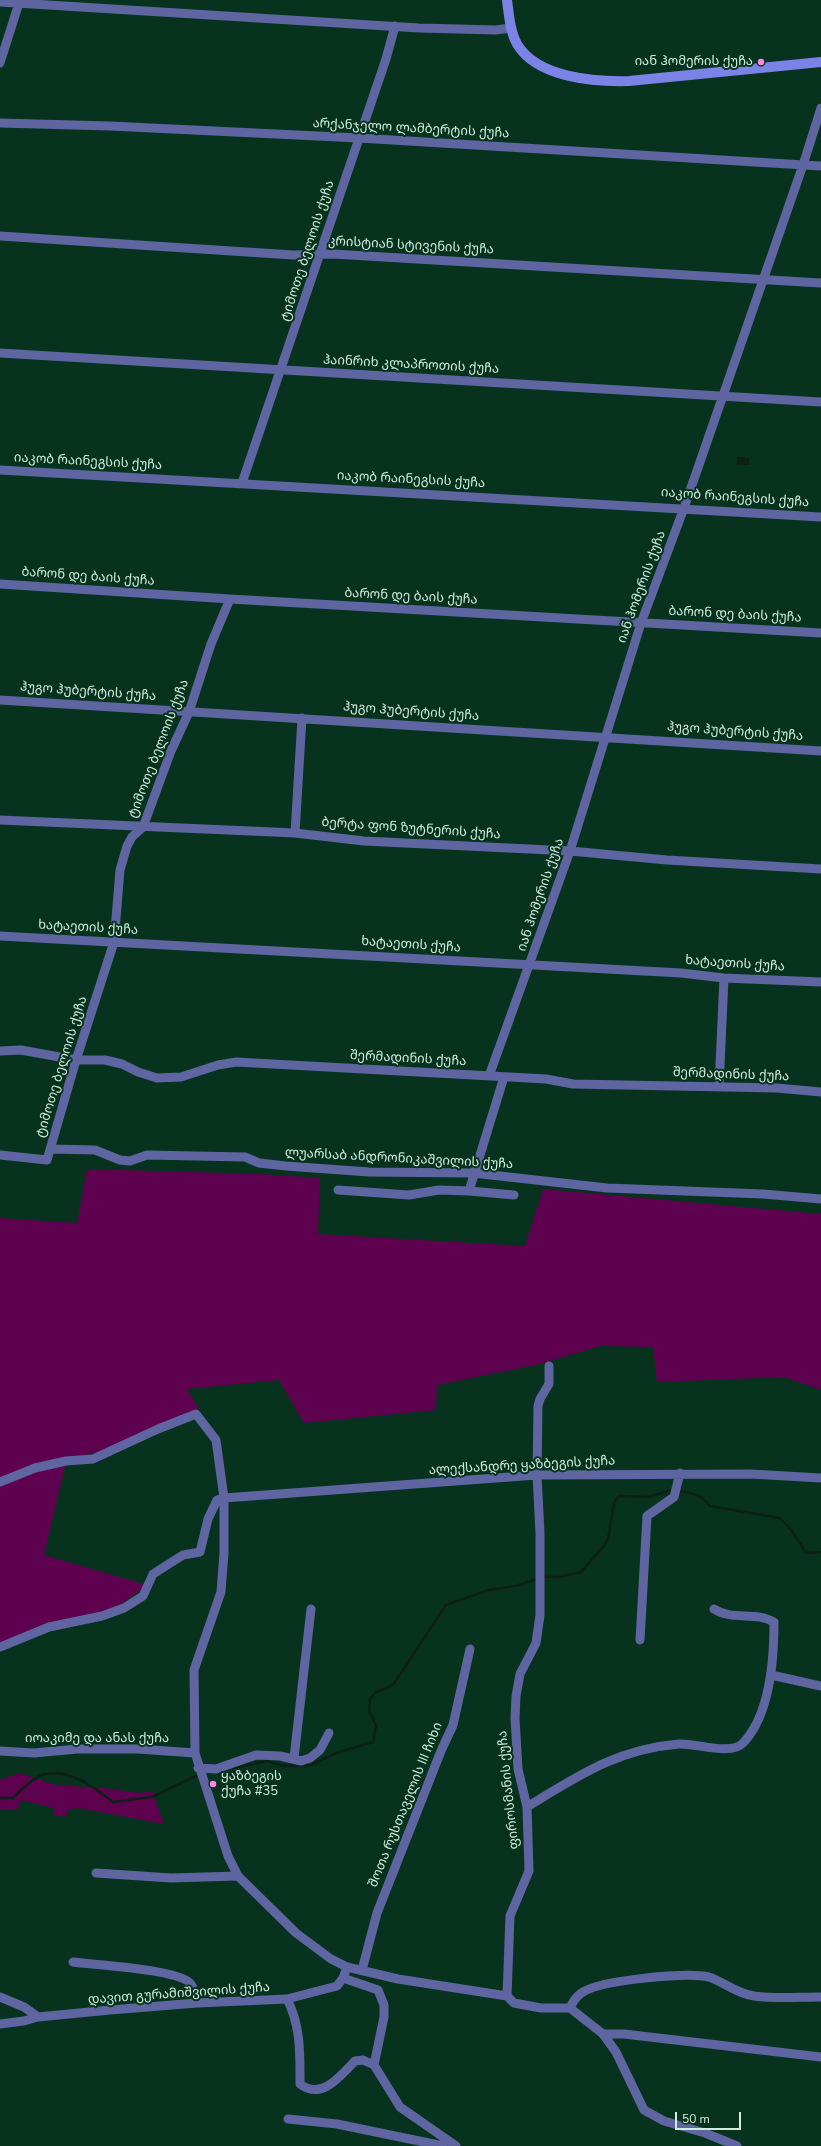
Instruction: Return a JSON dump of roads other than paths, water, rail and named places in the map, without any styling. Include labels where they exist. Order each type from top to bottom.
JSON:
[{"type":"street","points":[[507,0],[511,28],[518,45],[530,58],[545,68],[602,81],[671,78],[821,62]]},
{"type":"street","points":[[0,2],[395,26],[496,30],[511,28]]},
{"type":"street","points":[[0,63],[19,3]]},
{"type":"street","name":"ტიმოთე ბელოის ქუჩა","points":[[242,484],[282,370],[319,255],[386,59],[395,26]]},
{"type":"street","name":"იან ჰომერის ქუჩა","points":[[489,1076],[530,966],[570,851],[641,623],[684,508],[820,112]]},
{"type":"street","name":"არქანჯელო ლამბერტის ქუჩა","points":[[0,123],[110,126],[359,138],[821,166]]},
{"type":"street","name":"კრისტიან სტივენის ქუჩა","points":[[0,236],[293,255],[333,254],[821,283]]},
{"type":"street","name":"ჰაინრიხ კლაპროთის ქუჩა","points":[[0,353],[821,402]]},
{"type":"street","name":"იაკობ რაინეგსის ქუჩა","points":[[0,470],[821,517]]},
{"type":"street","name":"ბარონ დე ბაის ქუჩა","points":[[0,584],[230,599],[821,633]]},
{"type":"street","name":"ტიმოთე ბელოის ქუჩა","points":[[0,1155],[47,1160],[76,1060],[114,942],[120,870],[127,846],[132,837],[143,827],[170,751],[189,712],[211,644],[230,599]]},
{"type":"street","name":"ჰუგო ჰუბერტის ქუჩა","points":[[0,700],[821,751]]},
{"type":"street","points":[[295,833],[302,718]]},
{"type":"street","name":"ბერტა ფონ ზუტნერის ქუჩა","points":[[0,820],[295,833],[364,841],[570,851],[667,860],[821,869]]},
{"type":"street","name":"ხატაეთის ქუჩა","points":[[0,936],[530,966],[681,973],[724,978],[821,982]]},
{"type":"street","points":[[719,1087],[724,978]]},
{"type":"street","name":"შერმადინის ქუჩა","points":[[0,1050],[21,1050],[76,1060],[105,1060],[122,1064],[138,1072],[157,1078],[181,1077],[218,1065],[236,1062],[546,1079],[573,1084],[778,1088],[821,1092]]},
{"type":"street","points":[[469,1190],[473,1173],[504,1077]]},
{"type":"street","name":"ლუარსაბ ანდრონიკაშვილის ქუჩა","points":[[51,1149],[95,1150],[120,1160],[130,1161],[147,1155],[245,1157],[259,1163],[347,1170],[443,1174],[473,1173],[608,1188],[763,1194],[821,1199]]},
{"type":"street","points":[[338,1190],[409,1195],[439,1190],[469,1190],[514,1195]]},
{"type":"street","name":"ფიროსმანის ქუჩა","points":[[507,1996],[510,1916],[529,1871],[527,1808],[518,1769],[515,1718],[516,1696],[520,1674],[536,1643],[540,1615],[537,1475],[538,1406],[540,1399],[549,1384],[549,1366]]},
{"type":"street","points":[[0,1482],[35,1468],[66,1461],[93,1459],[158,1429],[196,1414],[216,1440],[224,1498],[224,1559],[221,1592],[194,1670],[195,1753],[198,1768],[228,1856],[238,1876],[296,1933],[330,1959],[347,1967],[398,1979],[507,1996],[514,2003],[541,2008],[570,2008],[603,2034],[616,2052],[644,2110],[664,2121],[705,2133],[737,2146]]},
{"type":"street","name":"ალექსანდრე ყაზბეგის ქუჩა","points":[[224,1498],[537,1475],[679,1477],[751,1474],[821,1478]]},
{"type":"street","points":[[640,1640],[647,1546],[647,1516],[674,1497],[679,1477]]},
{"type":"street","points":[[0,1647],[49,1627],[102,1616],[124,1608],[143,1596],[153,1574],[183,1555],[200,1552],[208,1518],[217,1500],[224,1498]]},
{"type":"street","points":[[294,1758],[311,1609]]},
{"type":"street","points":[[527,1808],[580,1775],[616,1757],[680,1744],[734,1748],[743,1743],[756,1725],[767,1693],[771,1675],[774,1622],[767,1618],[723,1615],[714,1609]]},
{"type":"street","name":"შოთა რუსთაველის III ჩიხი","points":[[362,1970],[377,1913],[441,1751],[453,1725],[470,1649]]},
{"type":"street","points":[[771,1675],[821,1686]]},
{"type":"street","points":[[198,1768],[216,1769],[256,1755],[294,1758],[301,1761],[310,1758],[320,1750],[329,1733]]},
{"type":"street","name":"იოაკიმე და ანას ქუჩა","points":[[0,1751],[34,1753],[77,1750],[138,1749],[195,1753]]},
{"type":"street","points":[[96,1873],[171,1878],[238,1876]]},
{"type":"street","points":[[73,1962],[162,1973],[181,1977],[189,1983],[194,1990],[197,2003]]},
{"type":"street","points":[[347,1967],[343,1978],[378,1990],[384,2005],[384,2017],[374,2065]]},
{"type":"street","points":[[570,2008],[573,2000],[582,1992],[594,1986],[630,1980],[697,1975],[710,1978],[735,1991],[753,1996],[821,1997]]},
{"type":"street","name":"დავით გურამიშვილის ქუჩა","points":[[0,2024],[24,2021],[38,2017],[197,2003],[287,1999],[328,1990],[337,1986],[343,1978]]},
{"type":"street","points":[[0,1997],[24,2007],[38,2017]]},
{"type":"street","points":[[287,1999],[294,2013],[300,2039],[300,2084],[304,2086],[326,2088],[335,2082],[355,2060],[363,2060],[374,2065],[400,2107],[456,2146]]},
{"type":"street","points":[[603,2034],[624,2034],[821,2057]]},
{"type":"street","points":[[288,2118],[337,2124],[443,2146]]},
{"type":"waterway","points":[[233,1768],[267,1761],[285,1766],[311,1765],[336,1753],[373,1742],[376,1725],[369,1710],[370,1699],[376,1692],[393,1685],[446,1605],[488,1590],[515,1586],[544,1577],[559,1577],[581,1572],[608,1539],[614,1503],[619,1496],[648,1497],[672,1490]]},
{"type":"waterway","points":[[677,1491],[696,1495],[707,1502],[710,1506],[780,1518],[792,1531],[806,1553],[821,1552]]},
{"type":"waterway","points":[[0,1798],[13,1798],[34,1779],[42,1775],[52,1773],[71,1776],[80,1780],[98,1790],[113,1802],[152,1797],[196,1776]]},
{"type":"place","name":"იან ჰომერის ქუჩა","points":[[761,62]]},
{"type":"place","name":"ყაზბეგის ქუჩა #35","points":[[213,1784]]}]
